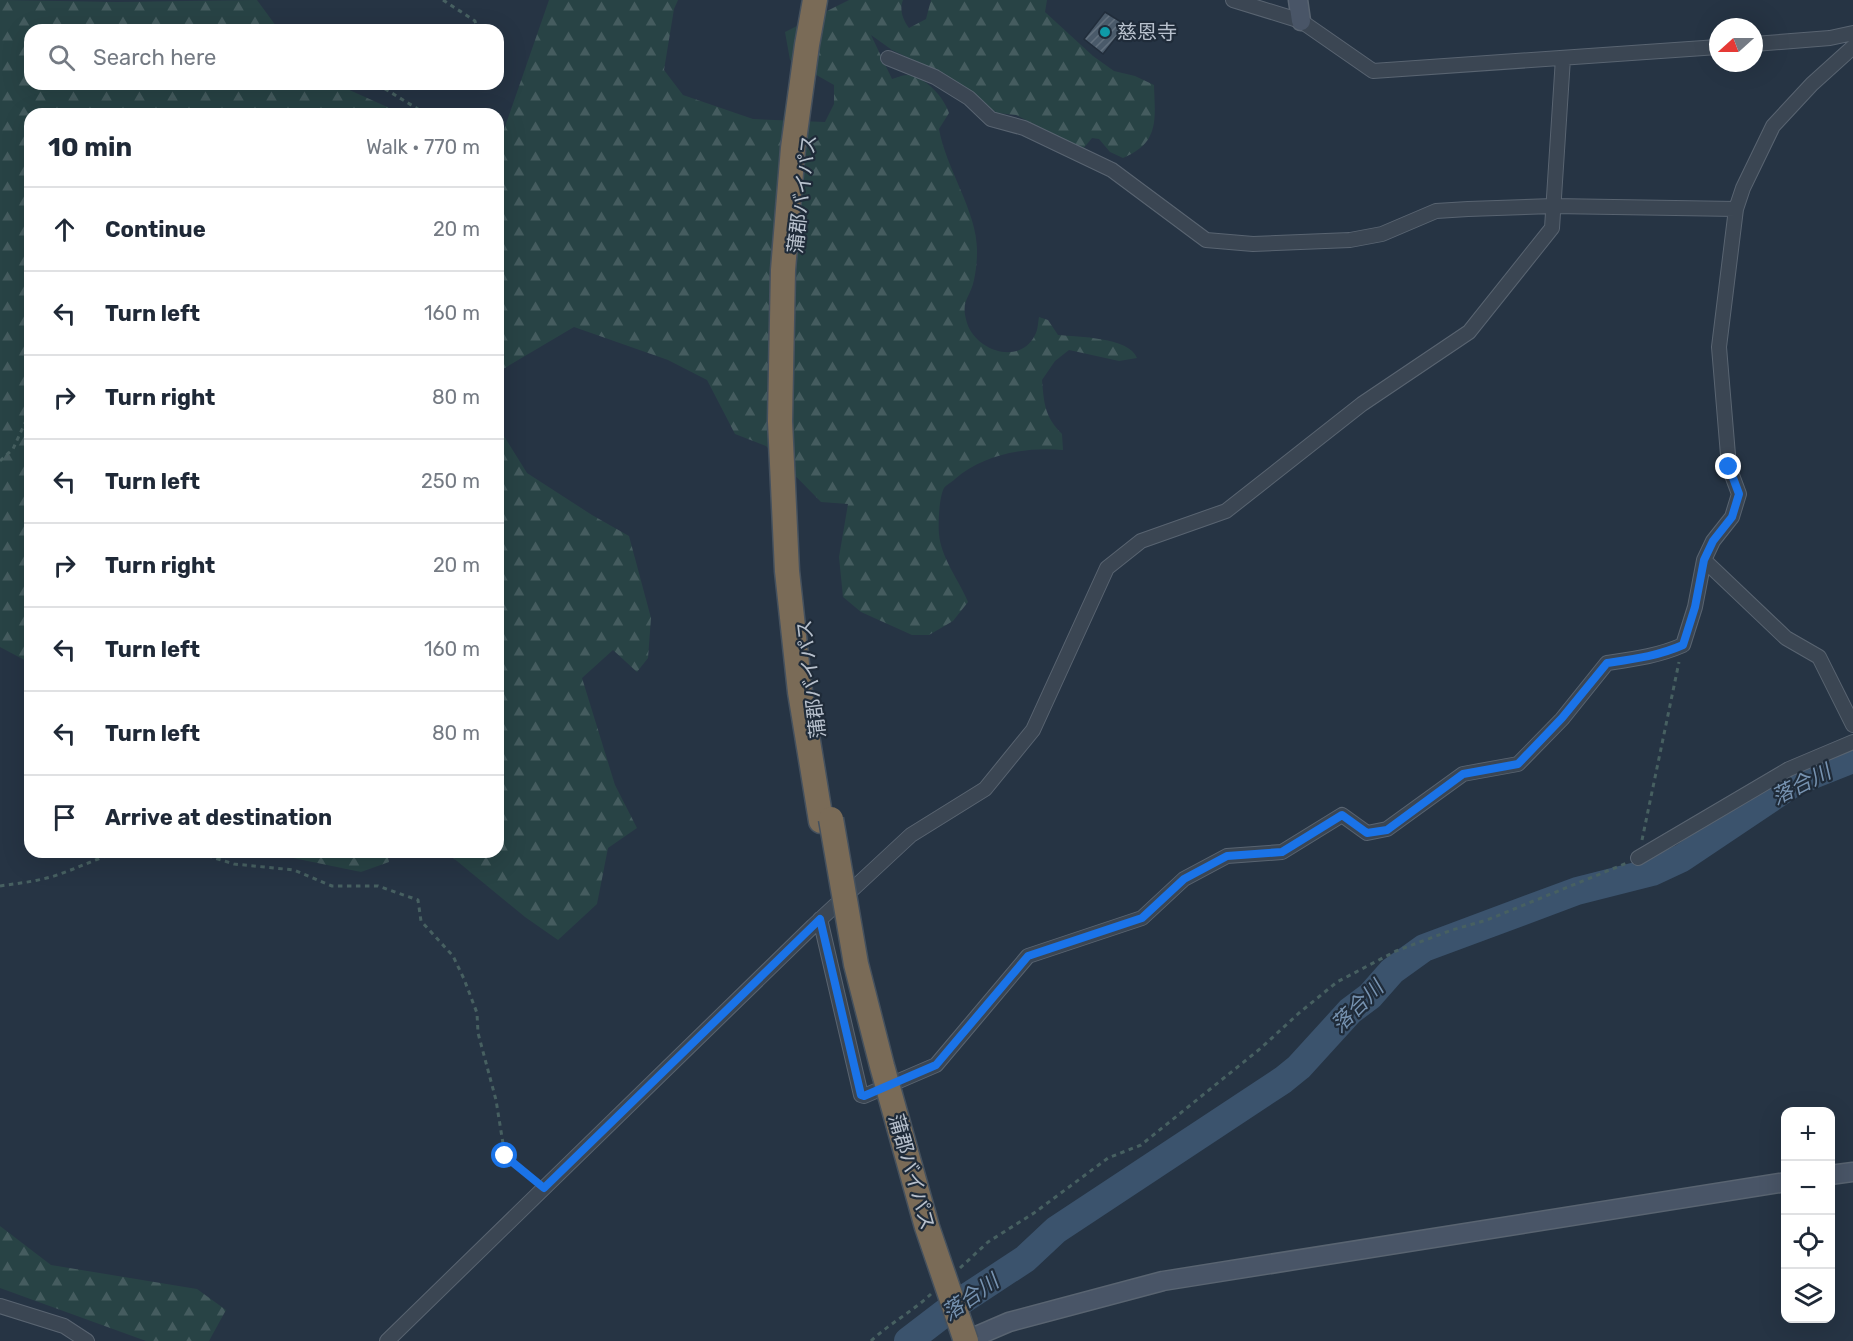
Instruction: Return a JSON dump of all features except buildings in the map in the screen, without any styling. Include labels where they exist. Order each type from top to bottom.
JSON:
[{"type":"highway","name":"蒲郡バイパス","points":[[820,1],[807,45],[793,148],[783,270],[780,421],[787,571],[797,670],[856,964],[927,1227],[966,1341]]},
{"type":"highway","name":"蒲郡バイパス","points":[[820,1],[794,267],[791,417],[798,571],[806,652],[826,820],[847,967],[872,1069],[918,1231],[954,1341]]},
{"type":"street","points":[[1233,0],[1301,21],[1373,71],[1709,48]]},
{"type":"street","points":[[1298,0],[1301,21]]},
{"type":"street","points":[[1763,43],[1830,38],[1853,33]]},
{"type":"street","points":[[820,919],[861,1095],[864,1096],[936,1065],[1028,956],[1142,918],[1184,879],[1227,856],[1282,852],[1342,815],[1367,833],[1387,830],[1463,774],[1518,764],[1562,718],[1607,663],[1664,653],[1683,645],[1695,607],[1704,560],[1713,541],[1732,517],[1739,494],[1729,467],[1719,347],[1736,209],[1743,188],[1773,126],[1812,84],[1853,47]]},
{"type":"street","points":[[888,58],[935,77],[969,98],[991,119],[1024,128],[1112,170],[1206,240],[1253,244],[1350,240],[1382,234],[1436,212],[1553,206],[1736,209]]},
{"type":"street","points":[[387,1341],[820,919],[911,835],[985,789],[1033,730],[1107,568],[1141,541],[1226,511],[1362,404],[1468,332],[1552,228],[1563,58]]},
{"type":"street","points":[[1704,560],[1786,638],[1819,657],[1853,725]]},
{"type":"street","points":[[1638,858],[1789,769],[1853,742]]},
{"type":"street","points":[[1835,1174],[1853,1172]]},
{"type":"street","points":[[966,1341],[1009,1322],[1163,1281],[1781,1183]]},
{"type":"street","points":[[0,1306],[64,1326],[87,1341]]},
{"type":"path","points":[[443,0],[475,21],[476,24]]},
{"type":"path","points":[[387,90],[416,108]]},
{"type":"path","points":[[0,461],[13,449],[24,425]]},
{"type":"path","points":[[956,1272],[988,1242],[1034,1213],[1108,1158],[1141,1145],[1261,1048],[1337,982],[1396,951],[1452,930],[1487,920],[1638,858],[1683,645]]},
{"type":"path","points":[[0,886],[60,874],[97,858]]},
{"type":"path","points":[[215,858],[234,864],[294,870],[332,886],[378,886],[417,900],[421,921],[453,956],[477,1013],[478,1033],[496,1100],[505,1156],[544,1188]]},
{"type":"path","points":[[871,1341],[885,1327],[916,1308],[932,1294]]},
{"type":"green space","points":[[0,0],[117,2],[257,0],[275,24],[24,24],[24,90],[349,90],[390,108],[24,108],[24,660],[0,647]]},
{"type":"green space","points":[[549,0],[678,0],[674,9],[664,70],[683,95],[753,119],[825,122],[834,104],[834,85],[790,60],[785,32],[849,0],[903,0],[902,15],[909,28],[926,19],[931,0],[1047,0],[1045,12],[1093,56],[1114,71],[1135,76],[1154,85],[1153,129],[1144,145],[1135,152],[1123,158],[1110,152],[1099,139],[1092,138],[1083,149],[1016,115],[997,113],[941,73],[892,50],[871,35],[892,79],[907,75],[927,83],[938,94],[949,113],[939,129],[976,237],[975,273],[965,304],[965,315],[972,333],[979,341],[999,351],[1019,350],[1028,345],[1035,335],[1039,317],[1048,320],[1058,335],[1114,342],[1132,351],[1137,358],[1119,361],[1069,350],[1055,361],[1042,380],[1046,410],[1062,434],[1063,450],[1020,451],[992,458],[966,470],[944,488],[939,511],[940,543],[968,602],[953,621],[929,635],[912,635],[861,612],[843,597],[839,557],[848,504],[821,502],[766,446],[735,434],[707,380],[668,360],[574,327],[504,368],[504,129]]},
{"type":"green space","points":[[504,436],[527,473],[629,536],[651,618],[648,658],[637,672],[613,650],[582,678],[615,785],[637,828],[608,848],[597,904],[558,940],[525,917],[453,858],[504,858]]},
{"type":"green space","points":[[293,858],[388,858],[389,862],[361,872]]},
{"type":"green space","points":[[0,1226],[51,1265],[197,1289],[226,1310],[209,1341],[146,1341],[0,1288]]},
{"type":"waterway","name":"落合川","points":[[908,1341],[955,1305],[1025,1259],[1056,1230],[1283,1080],[1299,1067],[1350,1011],[1370,996],[1392,971],[1424,948],[1577,891],[1652,872],[1682,858],[1795,782],[1853,759]]},
{"type":"place","name":"慈恩寺","points":[[1105,32]]},
{"type":"route","points":[[505,1156],[544,1188],[820,919],[861,1095],[864,1096],[936,1065],[1028,956],[1142,918],[1184,879],[1227,856],[1282,852],[1342,815],[1367,833],[1387,830],[1463,774],[1518,764],[1562,718],[1607,663],[1664,653],[1683,645],[1695,607],[1704,560],[1713,541],[1732,517],[1739,494],[1729,467]]}]
